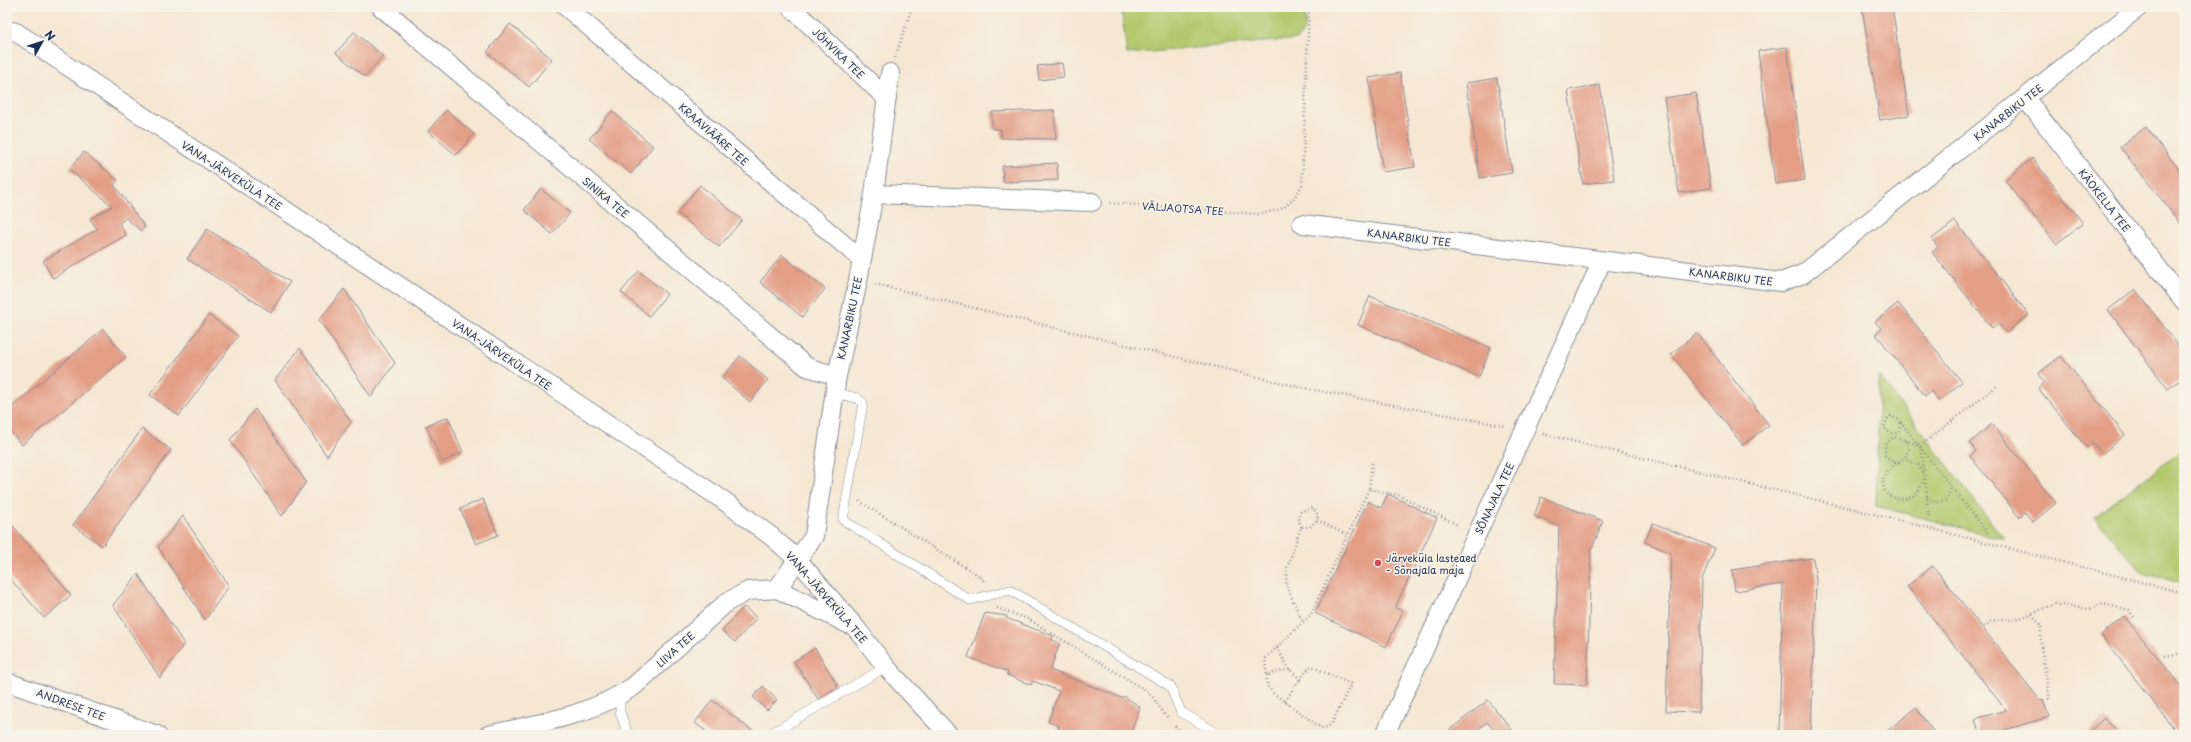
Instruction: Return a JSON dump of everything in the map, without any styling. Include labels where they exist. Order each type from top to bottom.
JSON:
[{"type":"street","name":"SINIKA TEE","points":[[381,7],[807,367],[836,385]]},
{"type":"street","name":"KRAAVIÄÄRE TEE","points":[[566,7],[862,260]]},
{"type":"street","name":"JÕHVIKA TEE","points":[[791,7],[887,99]]},
{"type":"street","name":"KANARBIKU TEE","points":[[1302,224],[1781,282],[1803,274],[2139,7]]},
{"type":"street","name":"VANA-JÄRVEKÜLA TEE","points":[[7,30],[22,37],[331,239],[722,500],[797,559],[856,628],[886,667],[949,735]]},
{"type":"street","name":"KANARBIKU TEE","points":[[777,589],[814,536],[836,385],[874,194],[890,73]]},
{"type":"street","name":"KÄOKELLA TEE","points":[[2025,98],[2184,301]]},
{"type":"street","points":[[874,194],[1092,202]]},
{"type":"street","name":"SÕNAJALA TEE","points":[[1385,735],[1602,261]]},
{"type":"street","points":[[777,589],[856,628]]},
{"type":"street","name":"LIIVA TEE","points":[[488,735],[576,715],[620,695],[634,686],[727,602],[748,591],[777,589]]},
{"type":"street","name":"ANDRESE TEE","points":[[7,682],[157,735]]},
{"type":"lane","points":[[836,385],[863,403],[843,520],[970,600],[1010,590],[1170,686],[1181,712],[1220,735]]},
{"type":"lane","points":[[772,733],[886,667]]},
{"type":"lane","points":[[620,695],[620,712],[628,735]]},
{"type":"path","points":[[890,73],[912,7]]},
{"type":"path","name":"VÄLJAOTSA TEE","points":[[1092,202],[1258,214],[1280,210],[1292,202],[1302,185],[1309,7]]},
{"type":"path","points":[[1920,447],[1998,385]]},
{"type":"path","points":[[1920,447],[1886,431],[1884,422],[1891,416],[1895,417],[1901,423],[1951,486],[1989,535]]},
{"type":"path","points":[[1899,462],[1893,462],[1885,454],[1885,444],[1899,432],[1901,423]]},
{"type":"path","points":[[1904,440],[1909,450],[1905,459],[1893,465],[1884,478],[1885,492],[1891,496],[1902,499],[1915,495],[1924,477]]},
{"type":"path","points":[[1920,447],[1929,519]]},
{"type":"path","points":[[1905,459],[1918,466],[1924,477]]},
{"type":"path","points":[[1285,701],[1311,666],[1351,684],[1332,723],[1328,727],[1321,728],[1273,693],[1267,686],[1265,659],[1311,614],[1369,489],[1372,463]]},
{"type":"path","points":[[1926,497],[1933,502],[1942,503],[1947,500],[1951,486]]},
{"type":"path","points":[[1369,489],[1398,495],[1458,525]]},
{"type":"path","points":[[1301,527],[1310,527],[1317,520],[1318,515],[1313,508],[1308,508],[1301,511],[1298,516],[1301,527],[1287,568],[1286,585],[1303,623]]},
{"type":"path","points":[[1317,520],[1347,535]]},
{"type":"path","points":[[1984,627],[2001,618],[2015,620],[2055,604],[2089,609],[2103,604],[2129,610],[2135,619]]},
{"type":"path","points":[[2032,614],[2041,626],[2041,645],[2050,701]]},
{"type":"path","points":[[1277,648],[1289,670],[1300,680]]},
{"type":"path","points":[[2164,656],[2184,653]]},
{"type":"path","points":[[1267,675],[1289,670]]},
{"type":"green space","points":[[1121,7],[1305,7],[1305,29],[1298,39],[1127,54]]},
{"type":"green space","points":[[1879,376],[2004,539],[1876,506]]},
{"type":"green space","points":[[2184,449],[2184,583],[2142,572],[2094,517]]},
{"type":"building","points":[[1862,7],[1892,7],[1909,115],[1880,120]]},
{"type":"building","points":[[510,24],[552,59],[529,87],[487,52]]},
{"type":"building","points":[[354,32],[383,56],[365,77],[336,53]]},
{"type":"building","points":[[1787,47],[1805,180],[1775,184],[1758,51]]},
{"type":"building","points":[[1062,63],[1064,77],[1039,80],[1037,66]]},
{"type":"building","points":[[1400,73],[1415,167],[1383,172],[1369,78]]},
{"type":"building","points":[[1497,78],[1512,173],[1480,178],[1466,83]]},
{"type":"building","points":[[1600,85],[1614,180],[1583,184],[1568,90]]},
{"type":"building","points":[[1696,93],[1711,188],[1679,193],[1664,98]]},
{"type":"building","points":[[446,110],[474,134],[456,155],[428,131]]},
{"type":"building","points":[[1054,110],[1056,139],[1001,138],[1001,129],[992,129],[992,112]]},
{"type":"building","points":[[612,111],[653,146],[631,174],[589,139]]},
{"type":"building","points":[[2146,127],[2184,176],[2184,228],[2120,147]]},
{"type":"building","points":[[84,152],[118,180],[114,185],[145,227],[141,231],[126,218],[119,223],[126,235],[53,278],[43,261],[97,229],[90,219],[112,206],[69,169]]},
{"type":"building","points":[[2032,158],[2083,223],[2056,244],[2005,180]]},
{"type":"building","points":[[1057,163],[1058,180],[1003,182],[1002,166]]},
{"type":"building","points":[[700,185],[742,220],[719,247],[677,213]]},
{"type":"building","points":[[541,189],[570,213],[552,234],[524,210]]},
{"type":"building","points":[[1955,221],[2029,315],[2006,333],[1998,323],[1992,328],[1932,252],[1938,247],[1932,239]]},
{"type":"building","points":[[207,229],[290,282],[271,312],[187,259]]},
{"type":"building","points":[[782,255],[825,289],[802,317],[760,282]]},
{"type":"building","points":[[639,271],[667,294],[649,316],[621,292]]},
{"type":"building","points":[[344,289],[395,363],[371,397],[319,320]]},
{"type":"building","points":[[2135,289],[2184,353],[2184,377],[2168,389],[2108,310]]},
{"type":"building","points":[[1370,296],[1491,348],[1479,377],[1358,325]]},
{"type":"building","points":[[1898,303],[1962,382],[1939,401],[1931,391],[1925,396],[1876,334],[1882,329],[1875,322]]},
{"type":"building","points":[[209,315],[238,336],[179,416],[150,395]]},
{"type":"building","points":[[103,329],[126,357],[22,445],[7,427],[7,411]]},
{"type":"building","points":[[1697,333],[1769,425],[1743,445],[1671,354]]},
{"type":"building","points":[[300,348],[351,422],[327,456],[275,380]]},
{"type":"building","points":[[740,356],[768,380],[750,402],[722,378]]},
{"type":"building","points":[[2061,356],[2125,435],[2102,454],[2093,443],[2087,448],[2038,388],[2044,382],[2038,374]]},
{"type":"building","points":[[255,409],[306,482],[282,516],[230,440]]},
{"type":"building","points":[[448,417],[463,452],[442,462],[426,426]]},
{"type":"building","points":[[1992,424],[2056,503],[2033,522],[2025,512],[2019,517],[1970,456],[1976,451],[1970,443]]},
{"type":"building","points":[[142,429],[171,450],[102,546],[73,525]]},
{"type":"building","name":"Järveküla lasteaed - Sõnajala maja","points":[[1388,494],[1437,518],[1395,608],[1403,611],[1386,647],[1315,613],[1368,501],[1381,508]]},
{"type":"building","points":[[1541,497],[1603,521],[1591,551],[1587,685],[1554,684],[1559,526],[1534,516]]},
{"type":"building","points":[[483,499],[498,535],[476,544],[460,509]]},
{"type":"building","points":[[183,516],[229,586],[205,620],[158,547]]},
{"type":"building","points":[[7,519],[71,595],[44,618],[7,575]]},
{"type":"building","points":[[1653,523],[1715,548],[1702,579],[1699,712],[1666,711],[1671,553],[1645,542]]},
{"type":"building","points":[[1813,558],[1816,580],[1811,735],[1779,735],[1783,584],[1735,591],[1732,570]]},
{"type":"building","points":[[1933,566],[2040,700],[2043,699],[2049,717],[1987,735],[1980,735],[1975,719],[2006,710],[1907,586]]},
{"type":"building","points":[[138,574],[184,644],[160,678],[113,605]]},
{"type":"building","points":[[744,607],[757,618],[735,642],[722,631]]},
{"type":"building","points":[[985,613],[1007,616],[1006,618],[1053,636],[1052,640],[1060,643],[1050,670],[1122,698],[1124,696],[1140,707],[1130,735],[1072,735],[1058,729],[1059,726],[1048,722],[1059,691],[1033,681],[1031,685],[1007,675],[1008,672],[968,657]]},
{"type":"building","points":[[2124,616],[2184,690],[2184,735],[2179,735],[2101,635]]},
{"type":"building","points":[[815,648],[838,686],[818,699],[794,661]]},
{"type":"building","points":[[763,686],[777,700],[767,710],[753,697]]},
{"type":"building","points":[[712,700],[758,735],[711,735],[695,723]]},
{"type":"building","points":[[1488,700],[1516,735],[1498,735],[1487,722],[1471,735],[1443,735]]},
{"type":"building","points":[[1916,708],[1936,735],[1882,735]]},
{"type":"building","points":[[2104,718],[2121,735],[2086,735]]},
{"type":"place","name":"Järveküla lasteaed - Sõnajala maja","points":[[1378,563]]}]
